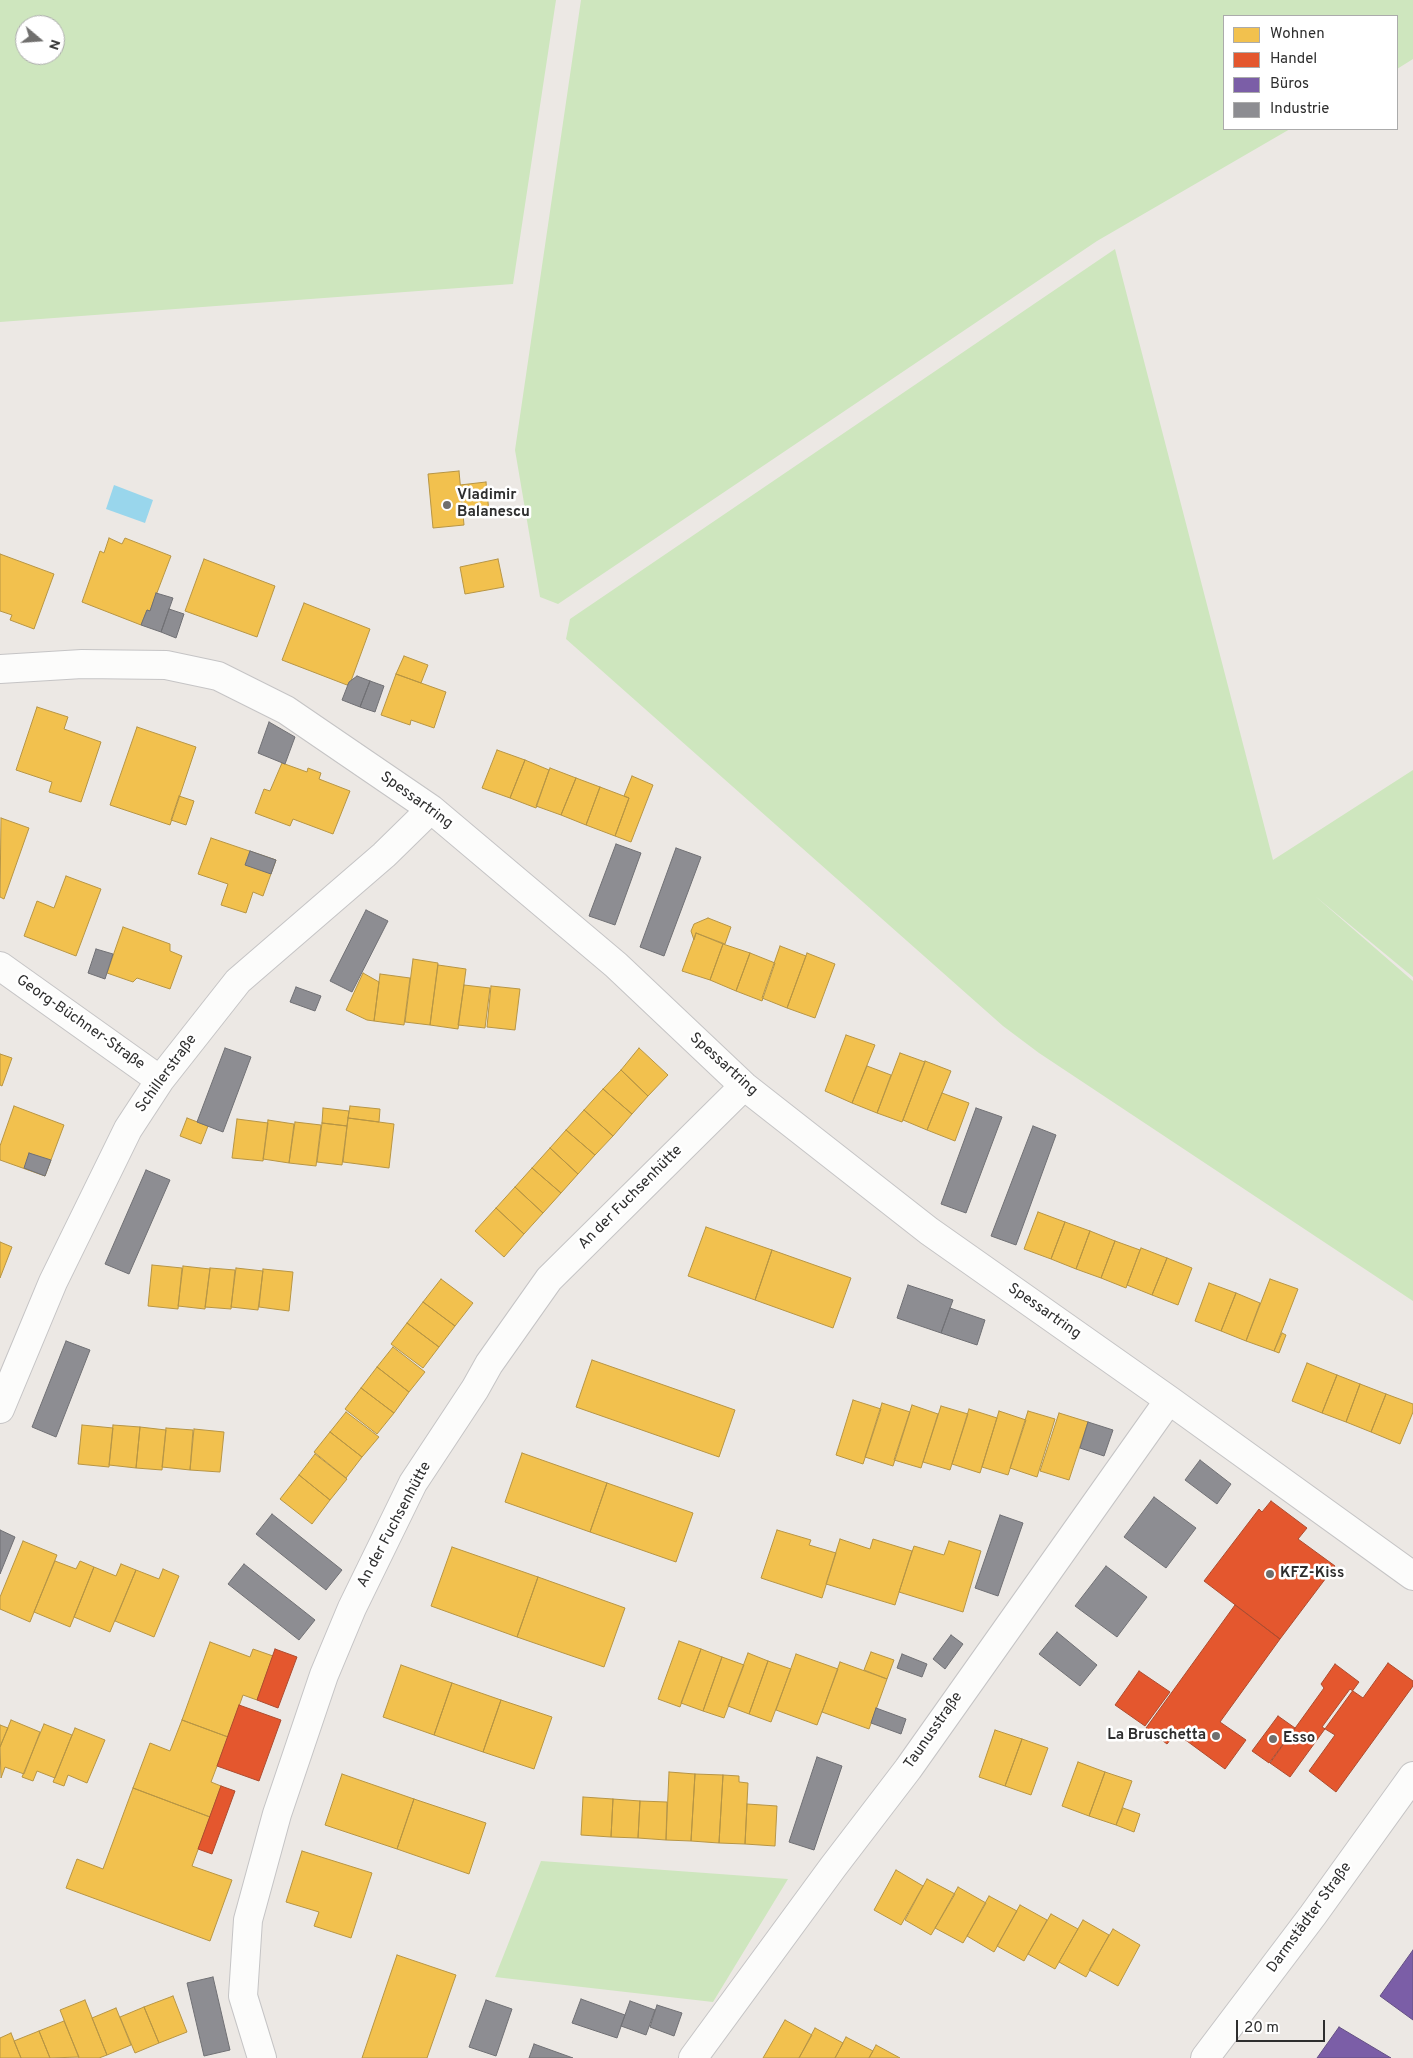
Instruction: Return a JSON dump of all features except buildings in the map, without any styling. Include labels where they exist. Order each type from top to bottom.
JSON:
[{"type":"street","name":"Spessartring","points":[[0,669],[82,664],[166,665],[218,676],[286,710],[431,809],[616,965],[744,1086],[929,1231],[1169,1400],[1413,1576]]},
{"type":"street","name":"Schillerstraße","points":[[1,1400],[53,1282],[119,1147],[128,1129],[160,1080],[238,981],[384,855],[431,809]]},
{"type":"street","name":"Georg-Büchner-Straße","points":[[0,966],[160,1080]]},
{"type":"street","name":"An der Fuchsenhütte","points":[[262,2058],[243,1996],[248,1920],[277,1814],[324,1675],[352,1608],[409,1491],[489,1364],[549,1279],[744,1086]]},
{"type":"street","name":"Taunusstraße","points":[[693,2058],[833,1867],[908,1769],[1169,1400]]},
{"type":"street","name":"Darmstädter Straße","points":[[1205,2058],[1313,1915],[1413,1776]]},
{"type":"green space","points":[[0,0],[556,0],[513,284],[0,322]]},
{"type":"green space","points":[[581,0],[1413,0],[1413,59],[1398,68],[1398,15],[1223,15],[1223,130],[1288,130],[1097,241],[558,604],[540,597],[515,450]]},
{"type":"green space","points":[[1115,249],[1273,860],[1413,770],[1413,977],[1315,896],[1413,981],[1413,1301],[1039,1053],[1003,1026],[566,639],[570,619]]},
{"type":"green space","points":[[541,1861],[788,1879],[713,2002],[495,1977]]},
{"type":"water","points":[[114,485],[153,500],[145,523],[106,509]]},
{"type":"place","name":"Vladimir Balanescu","points":[[447,505]]},
{"type":"place","name":"KFZ-Kiss","points":[[1270,1574]]},
{"type":"place","name":"La Bruschetta","points":[[1216,1736]]},
{"type":"place","name":"Esso","points":[[1273,1739]]}]
